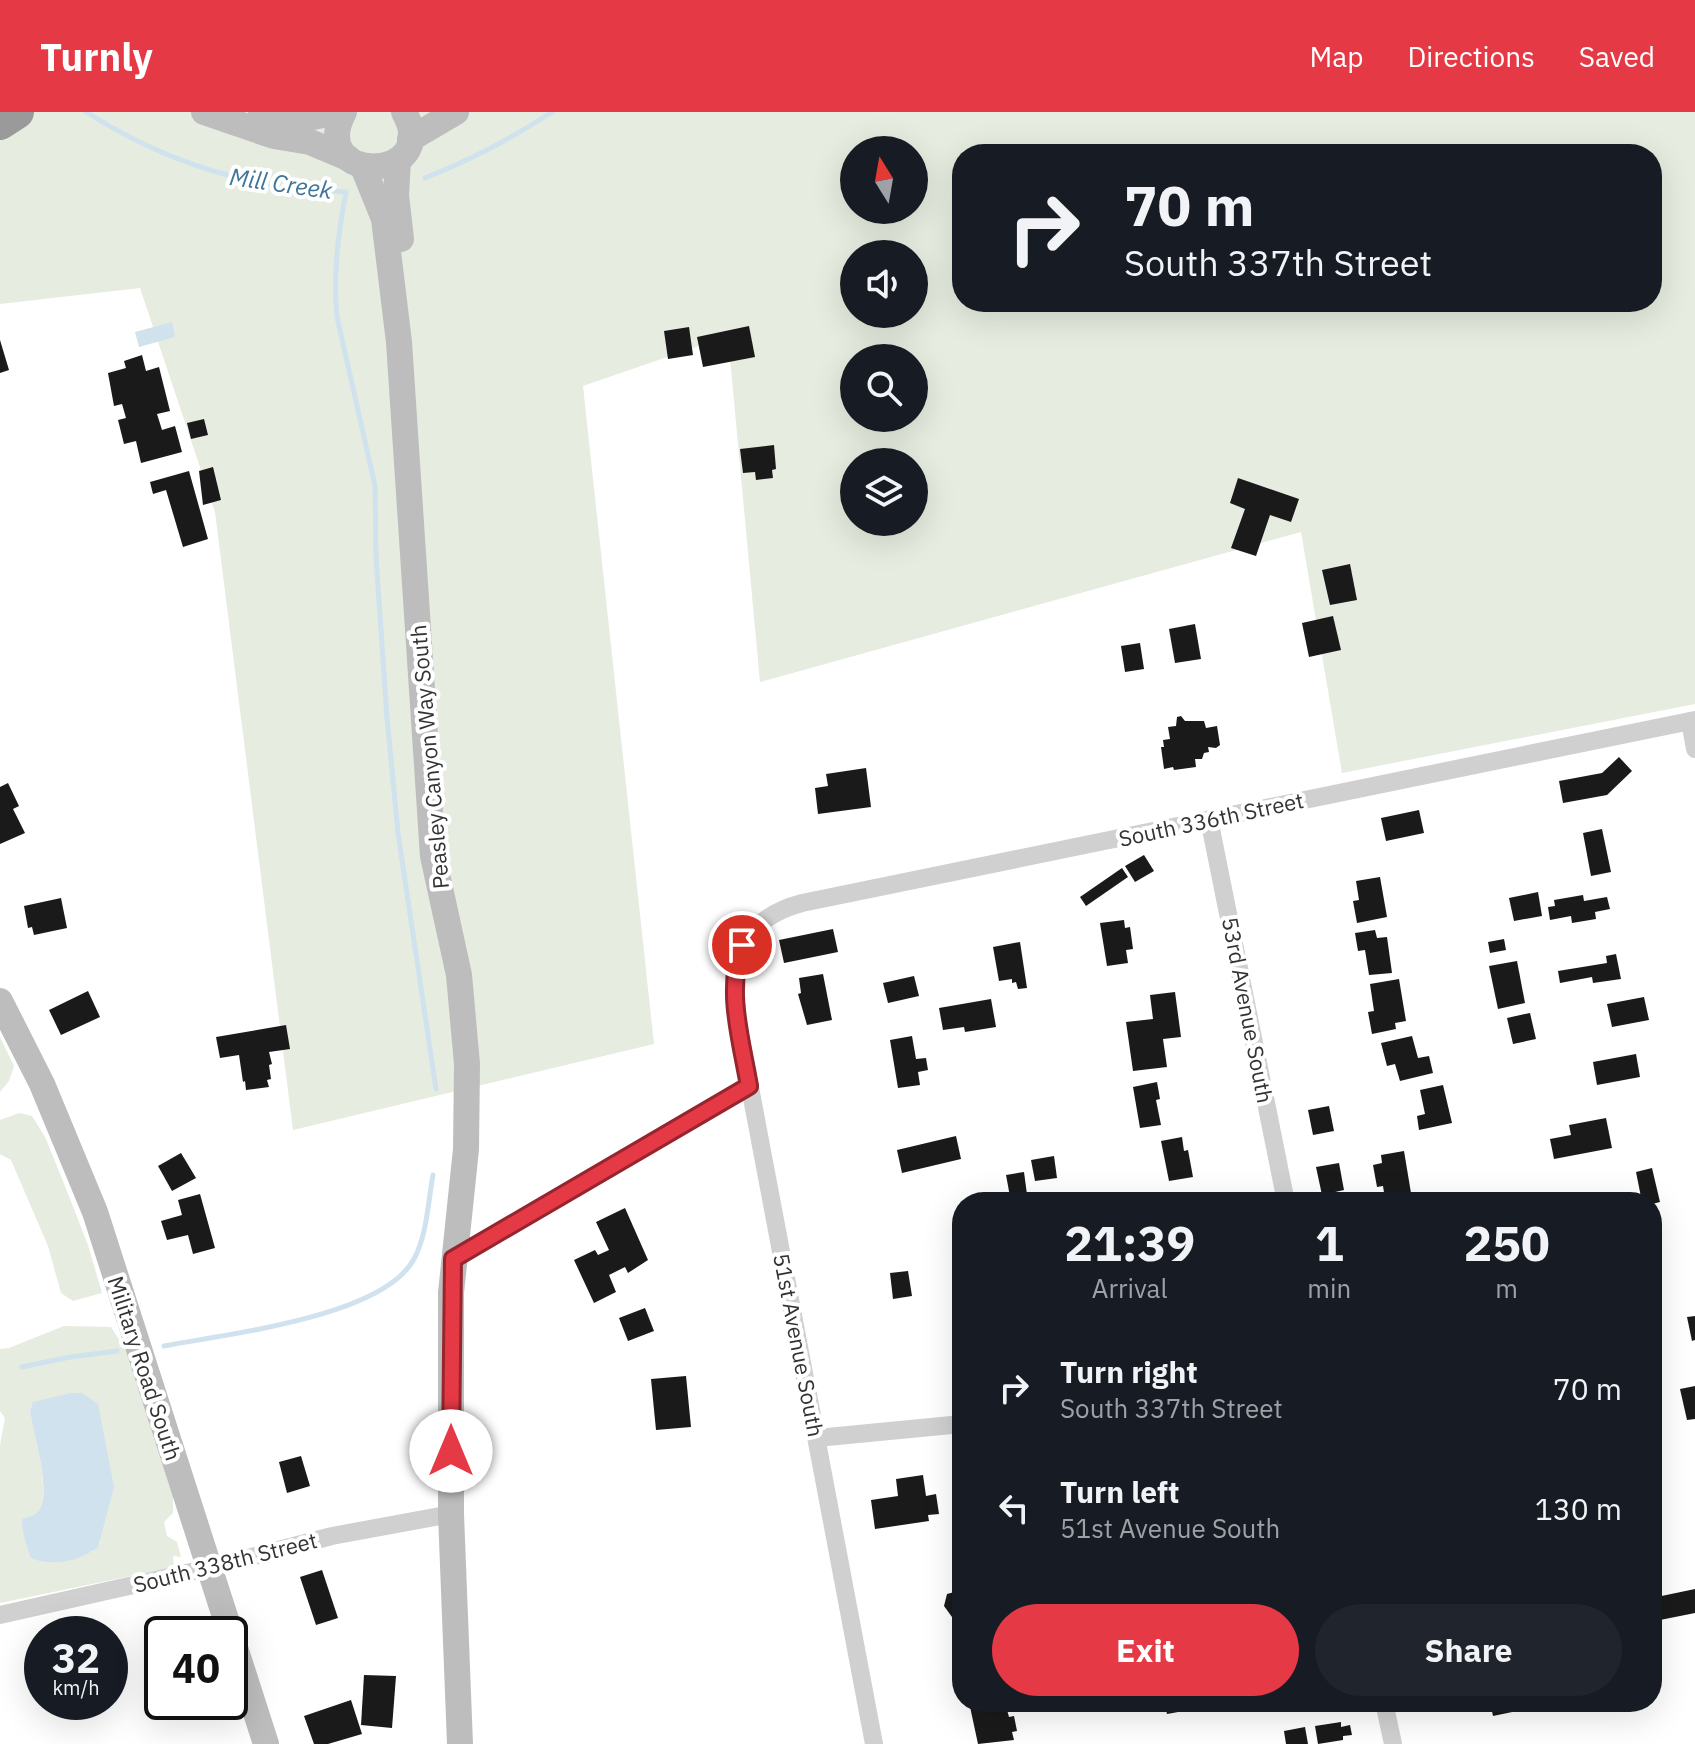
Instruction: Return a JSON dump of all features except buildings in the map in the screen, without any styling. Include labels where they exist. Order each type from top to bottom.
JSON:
[{"type":"highway","points":[[0,123],[17,112]]},
{"type":"street","points":[[204,112],[274,136],[310,142],[356,162],[381,168],[456,112]]},
{"type":"street","points":[[228,112],[292,121],[342,112]]},
{"type":"street","name":"Peasley Canyon Way South","points":[[342,112],[338,134],[341,147],[356,162],[384,219],[399,342],[433,856],[459,975],[467,1064],[463,1195],[453,1259],[451,1514],[460,1744]]},
{"type":"street","name":"Peasley Canyon Way South","points":[[399,342],[401,235],[396,195],[410,129],[404,112]]},
{"type":"street","points":[[1693,721],[1695,749]]},
{"type":"street","name":"South 336th Street","points":[[742,945],[781,909],[802,903],[1693,721]]},
{"type":"street","name":"53rd Avenue South","points":[[1209,819],[1284,1192]]},
{"type":"street","name":"51st Avenue South","points":[[742,945],[735,965],[734,988],[749,1086],[874,1744]]},
{"type":"street","name":"Military Road South","points":[[0,1001],[42,1084],[95,1212],[266,1744]]},
{"type":"street","points":[[453,1259],[749,1086]]},
{"type":"street","points":[[817,1438],[952,1425]]},
{"type":"street","name":"South 338th Street","points":[[0,1615],[209,1568],[332,1536],[451,1514]]},
{"type":"street","points":[[1386,1712],[1393,1744]]},
{"type":"shaded area","points":[[0,112],[1695,112],[1695,704],[1342,773],[1301,532],[760,682],[728,336],[583,386],[654,1044],[293,1130],[215,512],[140,288],[0,304]]},
{"type":"shaded area","points":[[0,1037],[14,1066],[9,1081],[0,1092]]},
{"type":"shaded area","points":[[19,1113],[32,1116],[45,1137],[88,1245],[102,1293],[73,1301],[61,1293],[48,1246],[11,1160],[0,1154],[0,1120]]},
{"type":"shaded area","points":[[64,1326],[111,1327],[127,1352],[173,1488],[173,1513],[164,1522],[167,1536],[177,1542],[181,1557],[173,1556],[174,1567],[0,1603],[0,1445],[5,1418],[0,1411],[0,1349]],"holes":[[[31,1405],[100,1542],[91,1552],[27,1547],[23,1519],[39,1510],[43,1490]]]},
{"type":"water","points":[[172,322],[175,337],[139,347],[135,332]]},
{"type":"water","points":[[82,1393],[98,1404],[114,1487],[98,1547],[66,1561],[39,1561],[31,1558],[22,1524],[22,1519],[39,1510],[44,1490],[30,1410],[33,1402]]},
{"type":"waterway","points":[[86,112],[147,146],[210,170],[277,186],[346,192],[337,254],[337,317],[375,486],[376,557],[398,833],[436,1089]]},
{"type":"waterway","name":"Mill Creek","points":[[425,178],[490,148],[552,112]]},
{"type":"waterway","points":[[164,1346],[301,1320],[371,1295],[397,1279],[418,1250],[433,1175]]},
{"type":"waterway","points":[[22,1367],[117,1351]]},
{"type":"route","points":[[451,1451],[453,1259],[749,1086],[734,988],[735,965],[742,945]]}]
